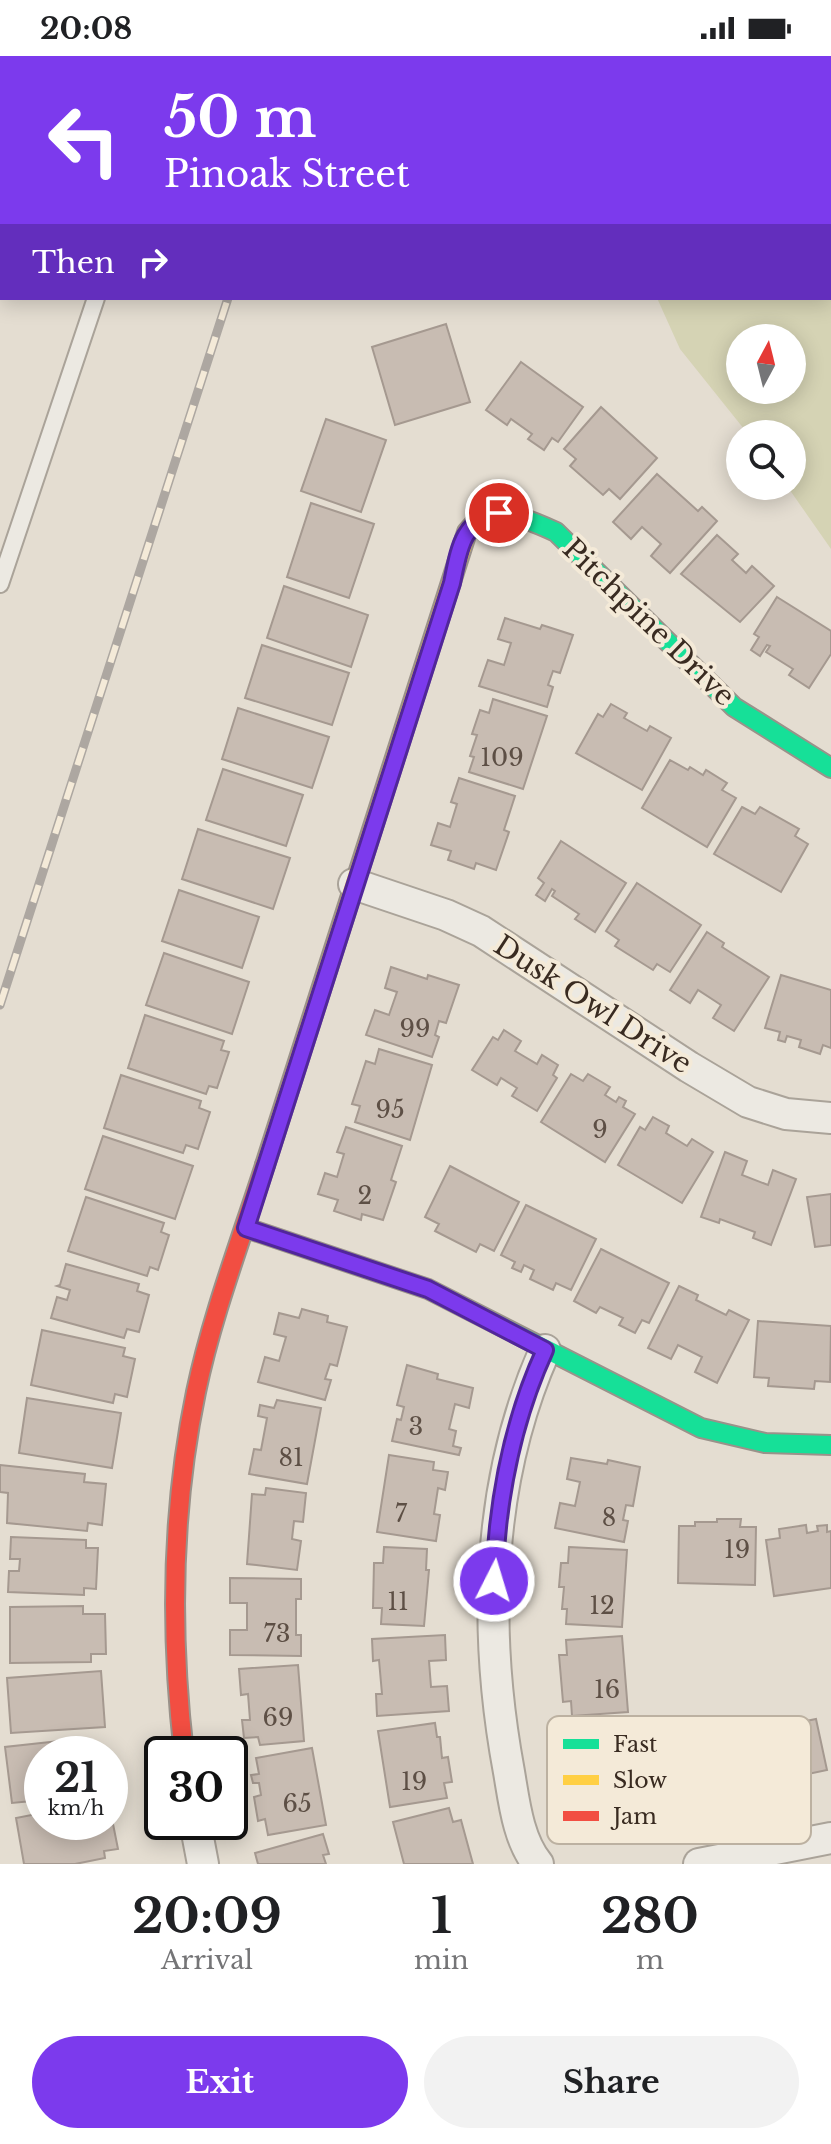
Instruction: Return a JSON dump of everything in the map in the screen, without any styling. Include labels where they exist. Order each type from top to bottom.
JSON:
[{"type":"street","name":"Pitchpine Drive","points":[[354,884],[452,583],[457,559],[467,532],[481,516],[499,513],[525,517],[556,532],[734,707],[831,768]]},
{"type":"street","name":"Dusk Owl Drive","points":[[354,884],[446,915],[481,931],[748,1102],[786,1114],[831,1118]]},
{"type":"street","points":[[182,1736],[176,1660],[177,1534],[198,1388],[229,1277],[354,884]]},
{"type":"street","points":[[246,1228],[428,1289],[701,1428],[771,1445],[831,1445]]},
{"type":"street","points":[[538,1864],[529,1854],[520,1826],[501,1732],[495,1675],[493,1602],[495,1560],[508,1468],[526,1392],[545,1350]]},
{"type":"street","points":[[811,1842],[831,1838]]},
{"type":"street","points":[[198,1840],[203,1864]]},
{"type":"street","points":[[699,1864],[801,1844]]},
{"type":"lane","points":[[0,584],[95,300]]},
{"type":"shaded area","points":[[658,300],[831,300],[831,549],[797,500],[806,500],[806,420],[737,420],[680,349]]},
{"type":"building","points":[[446,324],[470,402],[395,425],[372,347]]},
{"type":"building","points":[[521,362],[583,407],[558,442],[552,438],[544,450],[528,439],[532,434],[511,419],[507,425],[486,410]]},
{"type":"building","points":[[601,407],[657,458],[620,499],[609,489],[603,495],[570,466],[576,459],[564,449]]},
{"type":"building","points":[[326,419],[386,440],[361,512],[301,491]]},
{"type":"building","points":[[657,474],[698,511],[702,507],[717,521],[670,573],[651,556],[661,544],[642,527],[631,539],[613,522]]},
{"type":"building","points":[[311,503],[374,524],[349,598],[287,577]]},
{"type":"building","points":[[717,535],[738,554],[732,560],[746,573],[752,566],[774,586],[740,622],[681,574]]},
{"type":"building","points":[[284,586],[368,615],[351,667],[267,638]]},
{"type":"building","points":[[777,597],[831,631],[831,654],[809,688],[789,675],[793,669],[766,652],[770,646],[767,645],[760,656],[751,650],[759,637],[754,634]]},
{"type":"building","points":[[505,618],[573,635],[560,673],[553,671],[548,685],[553,687],[547,707],[479,686],[488,660],[504,665],[511,643],[498,639]]},
{"type":"building","points":[[262,645],[349,673],[332,725],[245,698]]},
{"type":"building","points":[[493,699],[547,716],[523,789],[469,772],[474,757],[470,756],[477,735],[472,734],[480,710],[489,713]]},
{"type":"building","points":[[611,704],[627,713],[624,718],[647,731],[650,726],[671,738],[642,790],[576,753],[598,714],[603,717]]},
{"type":"building","points":[[238,708],[329,737],[312,788],[222,759]]},
{"type":"building","points":[[670,760],[703,775],[706,770],[727,783],[722,790],[736,798],[707,847],[642,808]]},
{"type":"building","points":[[223,769],[303,795],[286,846],[206,820]]},
{"type":"building","points":[[459,778],[515,796],[504,830],[509,832],[496,870],[476,863],[474,869],[448,860],[451,851],[431,845],[438,823],[450,827],[457,804],[451,802]]},
{"type":"building","points":[[742,807],[755,814],[760,807],[799,829],[795,836],[808,844],[781,892],[714,854]]},
{"type":"building","points":[[198,829],[290,858],[273,909],[182,879]]},
{"type":"building","points":[[561,841],[626,883],[595,932],[575,919],[579,914],[552,896],[555,891],[552,889],[545,901],[536,895],[544,883],[538,878]]},
{"type":"building","points":[[637,883],[701,925],[670,972],[657,964],[653,970],[615,946],[619,940],[606,931]]},
{"type":"building","points":[[179,890],[259,917],[242,968],[162,941]]},
{"type":"building","points":[[707,932],[724,943],[722,947],[769,977],[734,1031],[713,1018],[721,1005],[698,990],[690,1003],[670,990]]},
{"type":"building","points":[[164,953],[249,982],[232,1034],[146,1005]]},
{"type":"building","points":[[391,967],[459,985],[446,1023],[439,1021],[435,1035],[439,1037],[432,1057],[366,1035],[375,1010],[389,1015],[397,992],[385,988]]},
{"type":"building","points":[[781,975],[831,990],[831,1048],[823,1045],[820,1054],[799,1047],[801,1040],[787,1036],[785,1042],[778,1040],[780,1032],[765,1028]]},
{"type":"building","points":[[145,1015],[224,1041],[221,1050],[229,1052],[217,1088],[209,1086],[206,1094],[128,1068]]},
{"type":"building","points":[[504,1030],[521,1041],[515,1051],[537,1064],[542,1055],[558,1065],[553,1075],[557,1078],[537,1111],[512,1096],[517,1088],[501,1078],[497,1085],[472,1070],[493,1037],[498,1040]]},
{"type":"building","points":[[379,1049],[432,1065],[410,1140],[355,1122],[360,1106],[352,1104],[366,1061],[375,1064]]},
{"type":"building","points":[[571,1074],[583,1081],[588,1074],[610,1087],[605,1095],[616,1102],[619,1097],[626,1101],[623,1107],[635,1114],[605,1162],[541,1122]]},
{"type":"building","points":[[121,1075],[201,1101],[199,1108],[210,1112],[198,1149],[186,1145],[183,1153],[104,1128]]},
{"type":"building","points":[[653,1117],[669,1126],[666,1133],[687,1146],[692,1139],[713,1152],[682,1203],[618,1165],[640,1127],[645,1130]]},
{"type":"building","points":[[346,1127],[402,1146],[391,1180],[396,1182],[383,1220],[362,1214],[361,1220],[334,1211],[338,1200],[318,1194],[325,1173],[337,1177],[344,1154],[337,1152]]},
{"type":"building","points":[[103,1136],[193,1166],[175,1219],[85,1189]]},
{"type":"building","points":[[725,1152],[747,1161],[742,1175],[768,1185],[773,1170],[796,1179],[771,1245],[753,1238],[755,1232],[720,1219],[719,1223],[701,1217]]},
{"type":"building","points":[[450,1166],[519,1202],[494,1251],[480,1244],[476,1252],[435,1231],[439,1224],[425,1217]]},
{"type":"building","points":[[831,1194],[831,1245],[815,1247],[807,1197]]},
{"type":"building","points":[[86,1197],[164,1223],[161,1232],[169,1235],[158,1270],[150,1267],[147,1276],[68,1251]]},
{"type":"building","points":[[526,1205],[596,1239],[571,1290],[556,1283],[553,1290],[530,1279],[534,1270],[524,1265],[521,1272],[512,1268],[515,1262],[501,1255]]},
{"type":"building","points":[[601,1249],[669,1283],[649,1323],[642,1320],[635,1333],[619,1325],[623,1318],[600,1307],[596,1313],[574,1301]]},
{"type":"building","points":[[66,1264],[139,1284],[137,1291],[149,1295],[139,1332],[127,1329],[124,1338],[51,1318],[57,1297],[67,1300],[70,1290],[57,1286]]},
{"type":"building","points":[[679,1286],[698,1295],[696,1300],[726,1315],[729,1310],[749,1320],[717,1383],[695,1372],[702,1357],[678,1345],[671,1359],[648,1348]]},
{"type":"building","points":[[302,1309],[328,1316],[327,1322],[347,1327],[337,1366],[330,1364],[325,1379],[331,1380],[325,1400],[258,1382],[265,1357],[279,1361],[286,1337],[274,1334],[279,1313],[299,1318]]},
{"type":"building","points":[[758,1321],[831,1326],[830,1382],[815,1381],[814,1389],[768,1386],[769,1378],[754,1377]]},
{"type":"building","points":[[42,1330],[125,1348],[123,1356],[135,1359],[127,1397],[115,1394],[113,1403],[31,1385]]},
{"type":"building","points":[[407,1365],[438,1374],[437,1379],[473,1388],[469,1408],[455,1404],[449,1429],[456,1431],[453,1446],[461,1448],[459,1455],[392,1441],[397,1419],[401,1420],[404,1407],[397,1405]]},
{"type":"building","points":[[27,1398],[121,1413],[112,1468],[19,1453]]},
{"type":"building","points":[[277,1400],[321,1408],[307,1484],[249,1474],[254,1449],[261,1450],[267,1418],[258,1416],[260,1405],[274,1408]]},
{"type":"building","points":[[389,1455],[434,1462],[433,1470],[448,1472],[445,1490],[438,1488],[434,1514],[440,1515],[436,1541],[377,1532]]},
{"type":"building","points":[[571,1458],[607,1464],[608,1460],[640,1467],[633,1506],[626,1505],[623,1520],[628,1521],[624,1542],[555,1528],[560,1503],[575,1506],[580,1482],[567,1479]]},
{"type":"building","points":[[0,1465],[85,1474],[84,1482],[106,1484],[102,1525],[88,1523],[87,1531],[7,1523],[8,1493],[0,1492]]},
{"type":"building","points":[[266,1488],[306,1493],[303,1522],[294,1521],[292,1539],[301,1541],[297,1570],[247,1564],[252,1494],[265,1495]]},
{"type":"building","points":[[717,1519],[741,1519],[740,1527],[756,1527],[755,1585],[678,1583],[679,1526],[717,1522]]},
{"type":"building","points":[[806,1525],[807,1533],[818,1531],[817,1526],[827,1525],[827,1532],[831,1531],[831,1588],[774,1596],[766,1540],[780,1538],[779,1529]]},
{"type":"building","points":[[11,1537],[86,1540],[86,1548],[98,1548],[96,1589],[84,1588],[84,1595],[8,1592],[9,1571],[19,1571],[20,1559],[10,1559]]},
{"type":"building","points":[[384,1547],[427,1549],[426,1570],[429,1570],[424,1626],[381,1624],[382,1608],[373,1608],[374,1563],[383,1563]]},
{"type":"building","points":[[569,1547],[627,1550],[622,1627],[566,1624],[567,1609],[562,1609],[564,1587],[559,1587],[561,1563],[568,1563]]},
{"type":"building","points":[[230,1578],[301,1579],[301,1599],[296,1599],[296,1635],[301,1635],[301,1656],[230,1655],[230,1630],[247,1630],[247,1603],[230,1603]]},
{"type":"building","points":[[83,1606],[83,1614],[105,1614],[106,1654],[91,1654],[91,1662],[10,1663],[10,1607]]},
{"type":"building","points":[[445,1635],[446,1660],[429,1661],[431,1687],[447,1686],[449,1711],[377,1716],[376,1694],[382,1694],[379,1660],[373,1661],[372,1639]]},
{"type":"building","points":[[622,1636],[628,1712],[572,1716],[571,1701],[563,1702],[559,1655],[567,1655],[566,1640]]},
{"type":"building","points":[[298,1665],[304,1741],[260,1745],[258,1737],[244,1736],[242,1720],[250,1720],[248,1694],[241,1695],[239,1669]]},
{"type":"building","points":[[101,1671],[105,1727],[11,1733],[7,1678]]},
{"type":"building","points":[[816,1719],[827,1770],[811,1773],[811,1720]]},
{"type":"building","points":[[435,1723],[442,1758],[448,1757],[452,1782],[444,1783],[447,1798],[390,1807],[378,1731]]},
{"type":"building","points":[[24,1745],[24,1802],[12,1803],[5,1747]]},
{"type":"building","points":[[312,1748],[326,1825],[268,1835],[265,1819],[258,1821],[254,1797],[261,1795],[259,1783],[253,1783],[251,1775],[259,1774],[256,1758]]},
{"type":"building","points":[[449,1808],[453,1822],[461,1820],[473,1864],[404,1864],[393,1822]]},
{"type":"building","points":[[24,1816],[24,1840],[116,1840],[118,1849],[104,1851],[105,1858],[75,1864],[24,1864],[16,1818]]},
{"type":"building","points":[[323,1834],[329,1854],[323,1855],[326,1864],[258,1864],[255,1853]]},
{"type":"railway","points":[[0,1005],[227,300]]},
{"type":"traffic: fast","points":[[481,516],[511,516],[556,532],[734,707],[831,768]]},
{"type":"traffic: fast","points":[[246,1228],[428,1289],[701,1428],[765,1443],[831,1445]]},
{"type":"traffic: slow","points":[[265,1165],[467,532],[481,516]]},
{"type":"traffic: jam","points":[[182,1736],[176,1663],[175,1573],[188,1437],[210,1335],[265,1165]]},
{"type":"route","points":[[494,1581],[500,1513],[508,1468],[526,1392],[545,1350],[428,1289],[246,1228],[452,583],[457,559],[467,532],[481,516],[499,513]]}]
